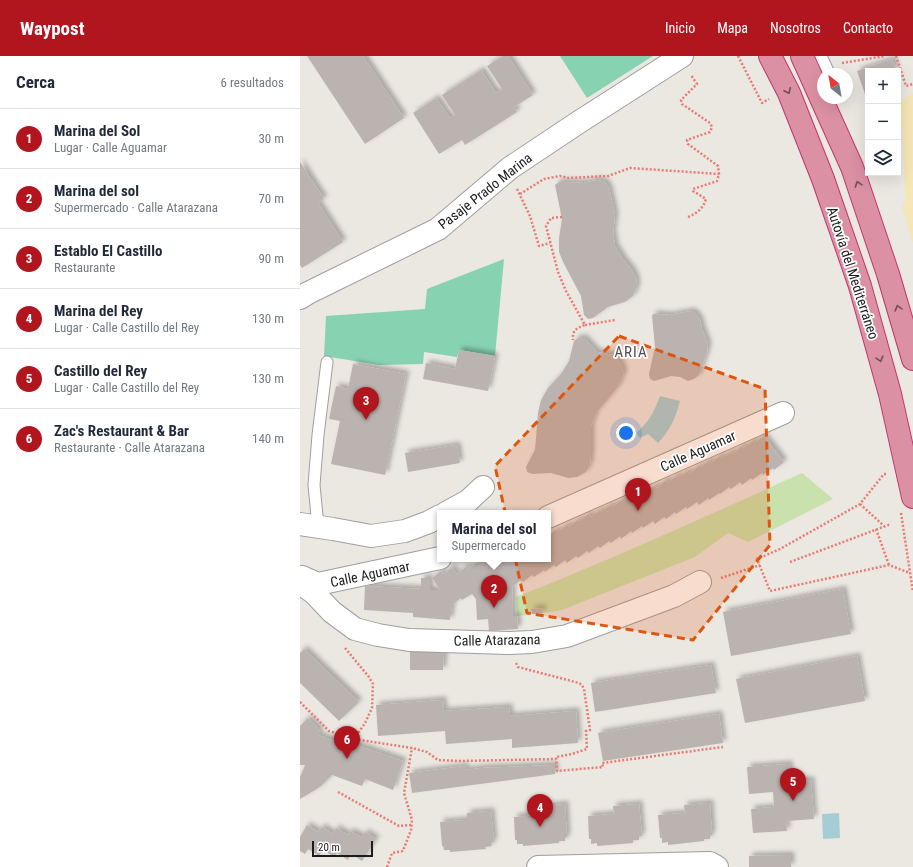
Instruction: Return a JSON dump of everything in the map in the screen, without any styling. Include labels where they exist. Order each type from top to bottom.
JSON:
[{"type":"highway","name":"Autovía del Mediterráneo","points":[[770,56],[789,93],[823,179],[860,286],[890,394],[906,501]]},
{"type":"highway","points":[[802,56],[817,85]]},
{"type":"highway","points":[[826,104],[852,167],[888,274],[913,359]]},
{"type":"street","name":"Pasaje Prado Marina","points":[[300,298],[438,229],[510,168],[680,57]]},
{"type":"street","name":"Calle Aguamar","points":[[551,516],[783,414]]},
{"type":"street","points":[[452,510],[468,502],[483,487]]},
{"type":"street","points":[[309,525],[371,536],[405,531],[437,518]]},
{"type":"street","name":"Calle Aguamar","points":[[300,577],[318,584],[437,559]]},
{"type":"street","name":"Calle Atarazana","points":[[300,583],[314,593],[332,612],[355,628],[370,633],[409,640],[509,643],[532,642],[567,636],[674,596],[700,582]]},
{"type":"street","points":[[538,867],[710,863],[716,867]]},
{"type":"lane","points":[[821,56],[827,68]]},
{"type":"lane","points":[[309,525],[327,362]]},
{"type":"path","points":[[738,56],[762,103],[769,99],[766,93]]},
{"type":"path","points":[[835,64],[886,56]]},
{"type":"path","points":[[896,56],[906,86],[913,84]]},
{"type":"path","points":[[680,57],[697,84],[680,100],[682,104],[710,123],[712,127],[710,132],[687,140],[688,144],[718,166],[719,174],[717,181],[693,189],[693,191],[706,199],[704,207],[688,218]]},
{"type":"path","points":[[770,98],[773,105]]},
{"type":"path","points":[[520,194],[544,179],[560,176],[568,178],[608,176],[630,168],[719,174]]},
{"type":"path","points":[[514,185],[520,194],[530,216],[539,246],[550,243]]},
{"type":"path","points":[[562,217],[551,218],[546,226],[558,272],[566,291],[585,325]]},
{"type":"path","points":[[572,340],[574,330],[585,325],[615,320]]},
{"type":"path","points":[[892,472],[884,474],[860,504],[780,549],[757,559],[770,591],[889,565],[910,573]]},
{"type":"path","points":[[906,501],[910,573],[913,592]]},
{"type":"path","points":[[860,504],[884,526]]},
{"type":"path","points":[[790,562],[891,524]]},
{"type":"path","points":[[876,529],[889,565]]},
{"type":"path","points":[[726,578],[760,565]]},
{"type":"path","points":[[343,646],[373,684],[372,708],[365,723],[354,739]]},
{"type":"path","points":[[300,702],[329,731],[354,739],[412,748],[427,752],[438,760],[459,761],[556,758],[587,749],[586,731],[590,730],[582,685],[518,667]]},
{"type":"path","points":[[556,758],[557,771],[603,767],[602,763],[723,747]]},
{"type":"path","points":[[387,867],[392,853],[403,851],[411,825],[412,820],[404,793],[412,748]]},
{"type":"path","points":[[338,792],[399,826],[411,825]]},
{"type":"highlighted area","points":[[619,336],[765,389],[770,545],[693,640],[527,613],[495,466]]},
{"type":"green space","points":[[560,56],[653,56],[587,98]]},
{"type":"green space","points":[[504,259],[495,356],[459,350],[457,357],[424,352],[423,364],[379,365],[324,356],[326,316],[425,309],[427,289]]},
{"type":"green space","points":[[802,473],[833,499],[748,542],[728,533],[695,557],[562,610],[543,613],[542,608],[531,609],[532,614],[517,616],[516,597],[624,552]]},
{"type":"sand","points":[[913,93],[913,243],[902,207],[906,199],[901,102]]},
{"type":"water","points":[[660,396],[680,401],[672,424],[658,443],[648,434],[640,438],[636,433],[651,416]]},
{"type":"water","points":[[839,813],[840,838],[823,839],[822,814]]},
{"type":"building","points":[[307,56],[363,56],[404,118],[365,144]]},
{"type":"building","points":[[503,56],[508,56],[533,95],[514,107],[517,112],[465,145],[462,140],[439,154],[413,113],[436,98],[450,118],[455,115],[442,95],[481,70],[496,93],[502,89],[487,66]]},
{"type":"building","points":[[892,59],[895,68],[866,68]]},
{"type":"building","points":[[865,68],[865,94],[857,71]]},
{"type":"building","points":[[300,162],[324,199],[318,203],[343,242],[302,268],[300,265]]},
{"type":"building","points":[[597,180],[605,182],[609,188],[615,215],[613,233],[615,246],[636,278],[637,287],[633,296],[625,302],[608,307],[593,318],[588,319],[584,315],[581,296],[559,252],[559,238],[562,219],[555,185],[559,182],[584,183]]},
{"type":"building","points":[[691,311],[696,314],[700,320],[708,344],[707,352],[699,375],[688,381],[680,377],[671,376],[654,381],[650,379],[649,374],[655,347],[653,314],[670,315]]},
{"type":"building","points":[[578,338],[584,338],[597,352],[613,355],[621,364],[624,373],[618,387],[596,413],[591,426],[590,464],[586,472],[577,477],[568,478],[551,473],[532,474],[527,472],[526,467],[535,450],[538,413],[541,400],[548,388],[561,374],[569,361],[574,341]]},
{"type":"building","points":[[459,350],[495,356],[488,391],[423,379],[426,363],[455,369]]},
{"type":"building","points":[[353,364],[406,374],[385,475],[331,464],[340,421],[329,419],[336,386],[348,389]]},
{"type":"building","points":[[764,436],[784,462],[774,470],[773,468],[763,475],[762,473],[752,480],[751,478],[742,485],[740,482],[731,489],[729,487],[709,500],[708,498],[699,505],[697,502],[676,514],[675,512],[666,519],[664,517],[655,524],[653,521],[632,533],[631,531],[621,539],[620,536],[611,543],[609,541],[600,548],[598,546],[589,553],[587,551],[578,558],[576,556],[567,563],[565,560],[556,567],[554,565],[545,572],[544,570],[534,577],[532,575],[523,582],[521,580],[512,587],[513,616],[517,616],[518,629],[489,631],[488,619],[477,620],[476,599],[472,594],[462,600],[461,598],[452,605],[450,620],[413,617],[413,613],[364,610],[365,586],[421,589],[421,578],[430,578],[430,590],[440,590],[432,578],[441,571],[443,574],[452,568],[457,574],[466,567],[468,569],[478,562],[480,565],[484,562],[551,562],[551,534],[556,530],[558,532],[567,525],[569,527],[589,514],[591,517],[600,510],[601,512],[611,505],[612,507],[622,500],[623,502],[633,494],[635,497],[644,491],[646,493],[655,486],[657,488],[666,480],[668,483],[677,475],[679,478],[687,471],[689,474],[699,466],[700,468],[709,461],[711,463],[720,456],[722,458],[731,452],[733,454],[742,446],[743,448],[753,441],[755,443]]},
{"type":"building","points":[[457,445],[460,463],[408,472],[405,453]]},
{"type":"building","points":[[843,589],[851,634],[731,656],[723,612]]},
{"type":"building","points":[[542,608],[543,613],[532,614],[531,609]]},
{"type":"building","points":[[304,649],[359,702],[339,721],[300,683],[300,653]]},
{"type":"building","points":[[410,649],[444,650],[443,670],[410,670]]},
{"type":"building","points":[[857,656],[865,701],[745,723],[736,679]]},
{"type":"building","points":[[711,665],[716,693],[595,712],[591,683]]},
{"type":"building","points":[[443,700],[444,711],[509,707],[510,716],[576,711],[578,743],[512,748],[512,739],[446,744],[445,731],[378,736],[376,705]]},
{"type":"building","points":[[719,714],[723,743],[603,761],[598,733]]},
{"type":"building","points":[[308,718],[320,731],[318,735],[343,744],[345,741],[403,761],[393,790],[365,779],[362,786],[332,775],[320,787],[300,799],[300,777],[305,765],[300,765],[300,726]]},
{"type":"building","points":[[789,764],[791,781],[811,780],[814,819],[786,821],[787,831],[753,833],[751,809],[774,807],[773,792],[749,794],[747,767]]},
{"type":"building","points":[[555,765],[555,774],[412,793],[409,773],[465,766],[466,770]]},
{"type":"building","points":[[710,803],[712,835],[710,835],[710,839],[668,845],[668,842],[662,843],[662,838],[660,838],[658,815],[685,813],[684,805]]},
{"type":"building","points":[[565,804],[567,837],[565,837],[565,841],[559,841],[559,843],[523,846],[523,844],[517,844],[517,840],[515,840],[514,817],[540,815],[539,807]]},
{"type":"building","points":[[639,804],[642,836],[639,836],[639,840],[633,840],[633,843],[597,846],[597,843],[591,844],[591,839],[589,839],[588,816],[614,814],[613,806]]},
{"type":"building","points":[[491,811],[494,842],[491,843],[492,846],[485,847],[486,849],[450,852],[450,850],[444,850],[442,846],[440,822],[467,820],[467,813]]},
{"type":"building","points":[[307,825],[318,832],[322,827],[333,834],[336,828],[348,835],[350,831],[362,837],[365,832],[376,839],[362,861],[351,854],[348,860],[337,853],[334,857],[323,850],[319,856],[308,849],[305,854],[300,851],[300,837]]},
{"type":"building","points":[[791,855],[791,867],[749,867],[749,856]]},
{"type":"place","name":"Establo El Castillo","points":[[366,420]]},
{"type":"place","name":"Marina del Sol","points":[[638,511]]},
{"type":"place","name":"Marina del sol","points":[[494,608]]},
{"type":"place","name":"Zac's Restaurant & Bar","points":[[347,759]]},
{"type":"place","name":"Castillo del Rey","points":[[793,801]]},
{"type":"place","name":"Marina del Rey","points":[[540,827]]},
{"type":"district","name":"ARIA","points":[[631,352]]}]
